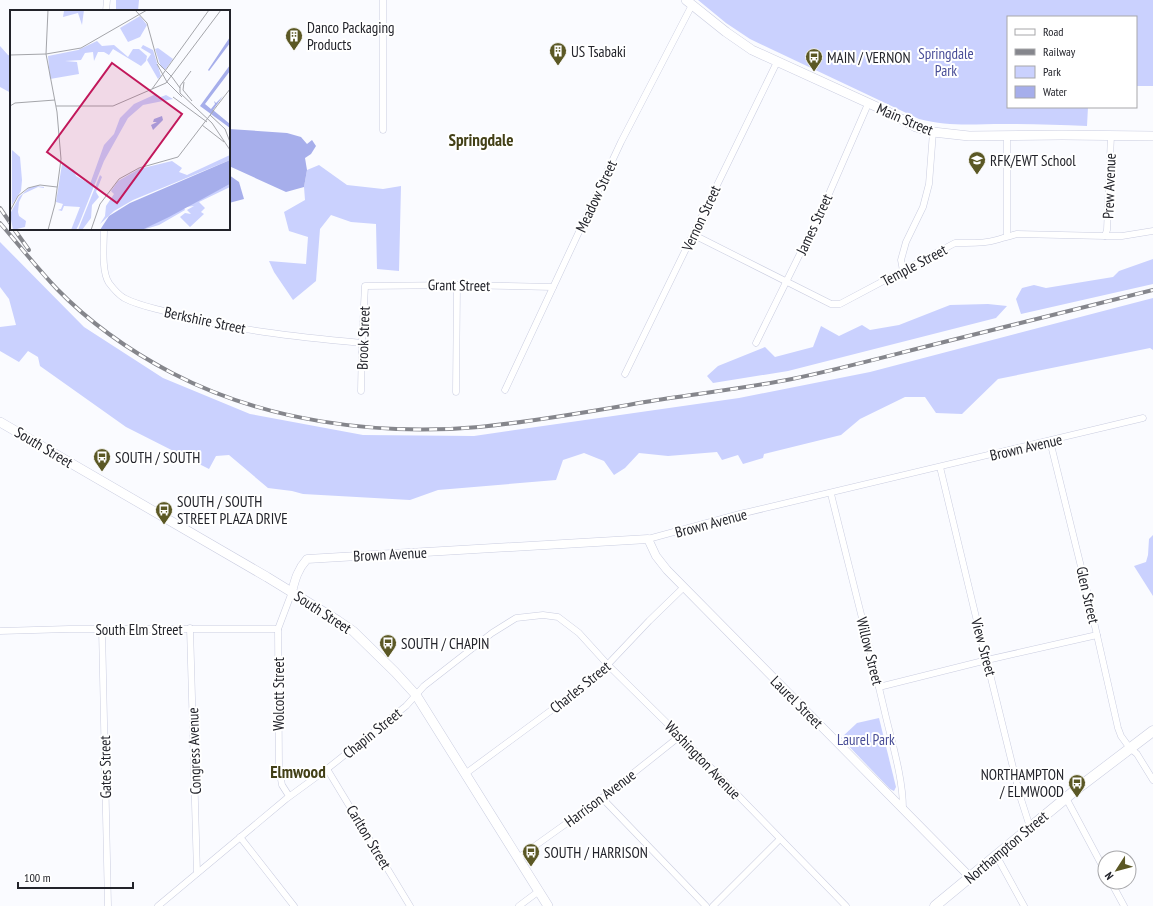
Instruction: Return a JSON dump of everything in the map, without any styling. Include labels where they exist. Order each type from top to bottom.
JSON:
[{"type":"main road","name":"Main Street","points":[[689,2],[726,32],[752,50],[916,127],[933,132],[969,136],[1153,136]]},
{"type":"main road","name":"South Street","points":[[0,422],[292,592],[353,631],[416,695],[548,906]]},
{"type":"main road","name":"Northampton Street","points":[[935,906],[1030,827],[1153,730]]},
{"type":"street","points":[[106,10],[107,0]]},
{"type":"street","points":[[382,0],[383,130]]},
{"type":"street","name":"Meadow Street","points":[[505,390],[621,142],[689,2]]},
{"type":"street","name":"Vernon Street","points":[[625,374],[694,235],[776,62]]},
{"type":"street","name":"James Street","points":[[756,343],[828,196],[868,104]]},
{"type":"street","points":[[903,271],[901,260],[906,242],[923,207],[929,184],[933,132]]},
{"type":"street","points":[[1007,135],[1007,236]]},
{"type":"street","name":"Prew Avenue","points":[[1105,236],[1107,230],[1111,135]]},
{"type":"street","name":"Berkshire Street","points":[[104,230],[104,267],[108,282],[123,297],[187,318],[244,329],[362,343]]},
{"type":"street","name":"Temple Street","points":[[694,235],[831,304],[840,304],[954,243],[975,243],[995,240],[1017,234],[1122,236],[1153,231]]},
{"type":"street","points":[[456,392],[458,285]]},
{"type":"street","name":"Grant Street","points":[[365,286],[458,285],[553,287]]},
{"type":"street","name":"Brook Street","points":[[362,390],[362,343],[365,286]]},
{"type":"street","name":"Brown Avenue","points":[[292,592],[294,580],[306,559],[648,539],[740,514],[831,494],[940,466],[1143,418]]},
{"type":"street","name":"Glen Street","points":[[1050,441],[1118,728],[1129,748],[1137,754],[1153,780]]},
{"type":"street","name":"View Street","points":[[940,466],[1020,796],[1030,827]]},
{"type":"street","name":"Willow Street","points":[[831,494],[879,688],[900,780],[903,797],[903,809]]},
{"type":"street","name":"Laurel Street","points":[[648,539],[659,561],[970,877]]},
{"type":"street","name":"Charles Street","points":[[465,774],[595,678],[649,621],[684,587]]},
{"type":"street","name":"Wolcott Street","points":[[289,796],[282,785],[279,768],[278,629],[292,592]]},
{"type":"street","name":"Chapin Street","points":[[158,906],[289,796],[328,769],[406,706],[424,686],[510,620],[528,616],[551,615],[559,617]]},
{"type":"street","name":"Washington Avenue","points":[[559,617],[579,633],[608,665],[680,736],[846,906]]},
{"type":"street","name":"South Elm Street","points":[[0,631],[190,628],[278,629]]},
{"type":"street","name":"Congress Avenue","points":[[190,628],[197,873]]},
{"type":"street","name":"Gates Street","points":[[102,629],[108,906]]},
{"type":"street","points":[[879,688],[987,660],[1097,636]]},
{"type":"street","name":"Harrison Avenue","points":[[518,858],[602,798],[680,736]]},
{"type":"street","name":"Carlton Street","points":[[328,769],[410,906]]},
{"type":"street","points":[[602,798],[706,906]]},
{"type":"street","points":[[1066,798],[1097,856]]},
{"type":"street","points":[[240,837],[294,906]]},
{"type":"street","points":[[712,906],[780,839]]},
{"type":"street","points":[[996,855],[1024,906]]},
{"type":"street","points":[[1115,890],[1124,906]]},
{"type":"street","points":[[519,906],[539,891]]},
{"type":"green space","points":[[116,0],[139,0],[138,10],[116,10]]},
{"type":"green space","name":"Springdale Park","points":[[698,0],[1153,0],[1153,86],[1137,86],[1137,16],[1007,16],[1007,108],[1088,108],[1087,126],[930,122],[919,119],[750,39],[726,23]]},
{"type":"green space","points":[[0,46],[10,56],[10,92],[0,87]]},
{"type":"green space","points":[[319,165],[347,185],[383,189],[401,186],[399,271],[377,269],[376,224],[351,222],[331,215],[320,229],[316,281],[293,300],[274,272],[269,261],[306,264],[308,237],[289,231],[284,212],[305,200],[304,187],[307,170]]},
{"type":"green space","points":[[0,242],[84,327],[163,378],[250,414],[363,435],[474,436],[739,398],[870,372],[1153,298],[1153,350],[1150,348],[998,379],[962,414],[936,413],[925,397],[905,397],[860,419],[841,435],[764,454],[763,458],[743,464],[738,455],[722,460],[717,452],[668,456],[639,453],[625,468],[614,475],[604,461],[584,453],[563,460],[556,480],[438,490],[410,500],[303,494],[268,488],[229,455],[216,456],[209,469],[126,427],[40,366],[38,357],[28,351],[19,362],[0,351],[0,327],[16,325],[9,299],[0,287]]},
{"type":"green space","points":[[1153,259],[1153,284],[1021,314],[1016,299],[1022,288],[1034,285],[1046,288],[1113,277],[1119,271]]},
{"type":"green space","points":[[988,304],[1007,306],[996,318],[788,371],[713,383],[707,376],[718,366],[765,347],[775,357],[813,347],[821,326],[839,336],[862,325],[870,330],[899,325],[950,305]]},
{"type":"green space","points":[[1153,535],[1153,596],[1134,566],[1146,562],[1149,539]]},
{"type":"green space","name":"Laurel Park","points":[[879,718],[896,787],[894,791],[890,789],[841,738],[857,723]]},
{"type":"water","points":[[230,129],[287,133],[301,137],[307,144],[312,140],[316,146],[311,154],[305,158],[307,170],[304,187],[286,192],[230,166]]},
{"type":"water","points":[[230,176],[239,182],[244,199],[230,203]]},
{"type":"railway","points":[[0,208],[10,223]]},
{"type":"railway","points":[[0,223],[57,289],[83,313],[111,336],[156,364],[207,389],[244,403],[282,414],[361,427],[440,429],[501,425],[741,388],[846,367],[1153,290]]},
{"type":"railway","points":[[15,230],[29,250]]},
{"type":"place","name":"Danco Packaging Products","points":[[294,51]]},
{"type":"place","name":"US Tsabaki","points":[[558,66]]},
{"type":"place","name":"MAIN / VERNON","points":[[814,72]]},
{"type":"place","name":"RFK/EWT School","points":[[977,175]]},
{"type":"place","name":"SOUTH / SOUTH","points":[[102,472]]},
{"type":"place","name":"SOUTH / SOUTH STREET PLAZA DRIVE","points":[[164,525]]},
{"type":"place","name":"SOUTH / CHAPIN","points":[[388,658]]},
{"type":"place","name":"NORTHAMPTON / ELMWOOD","points":[[1077,798]]},
{"type":"place","name":"SOUTH / HARRISON","points":[[531,867]]},
{"type":"district","name":"Springdale","points":[[481,140]]},
{"type":"district","name":"Elmwood","points":[[298,772]]}]
